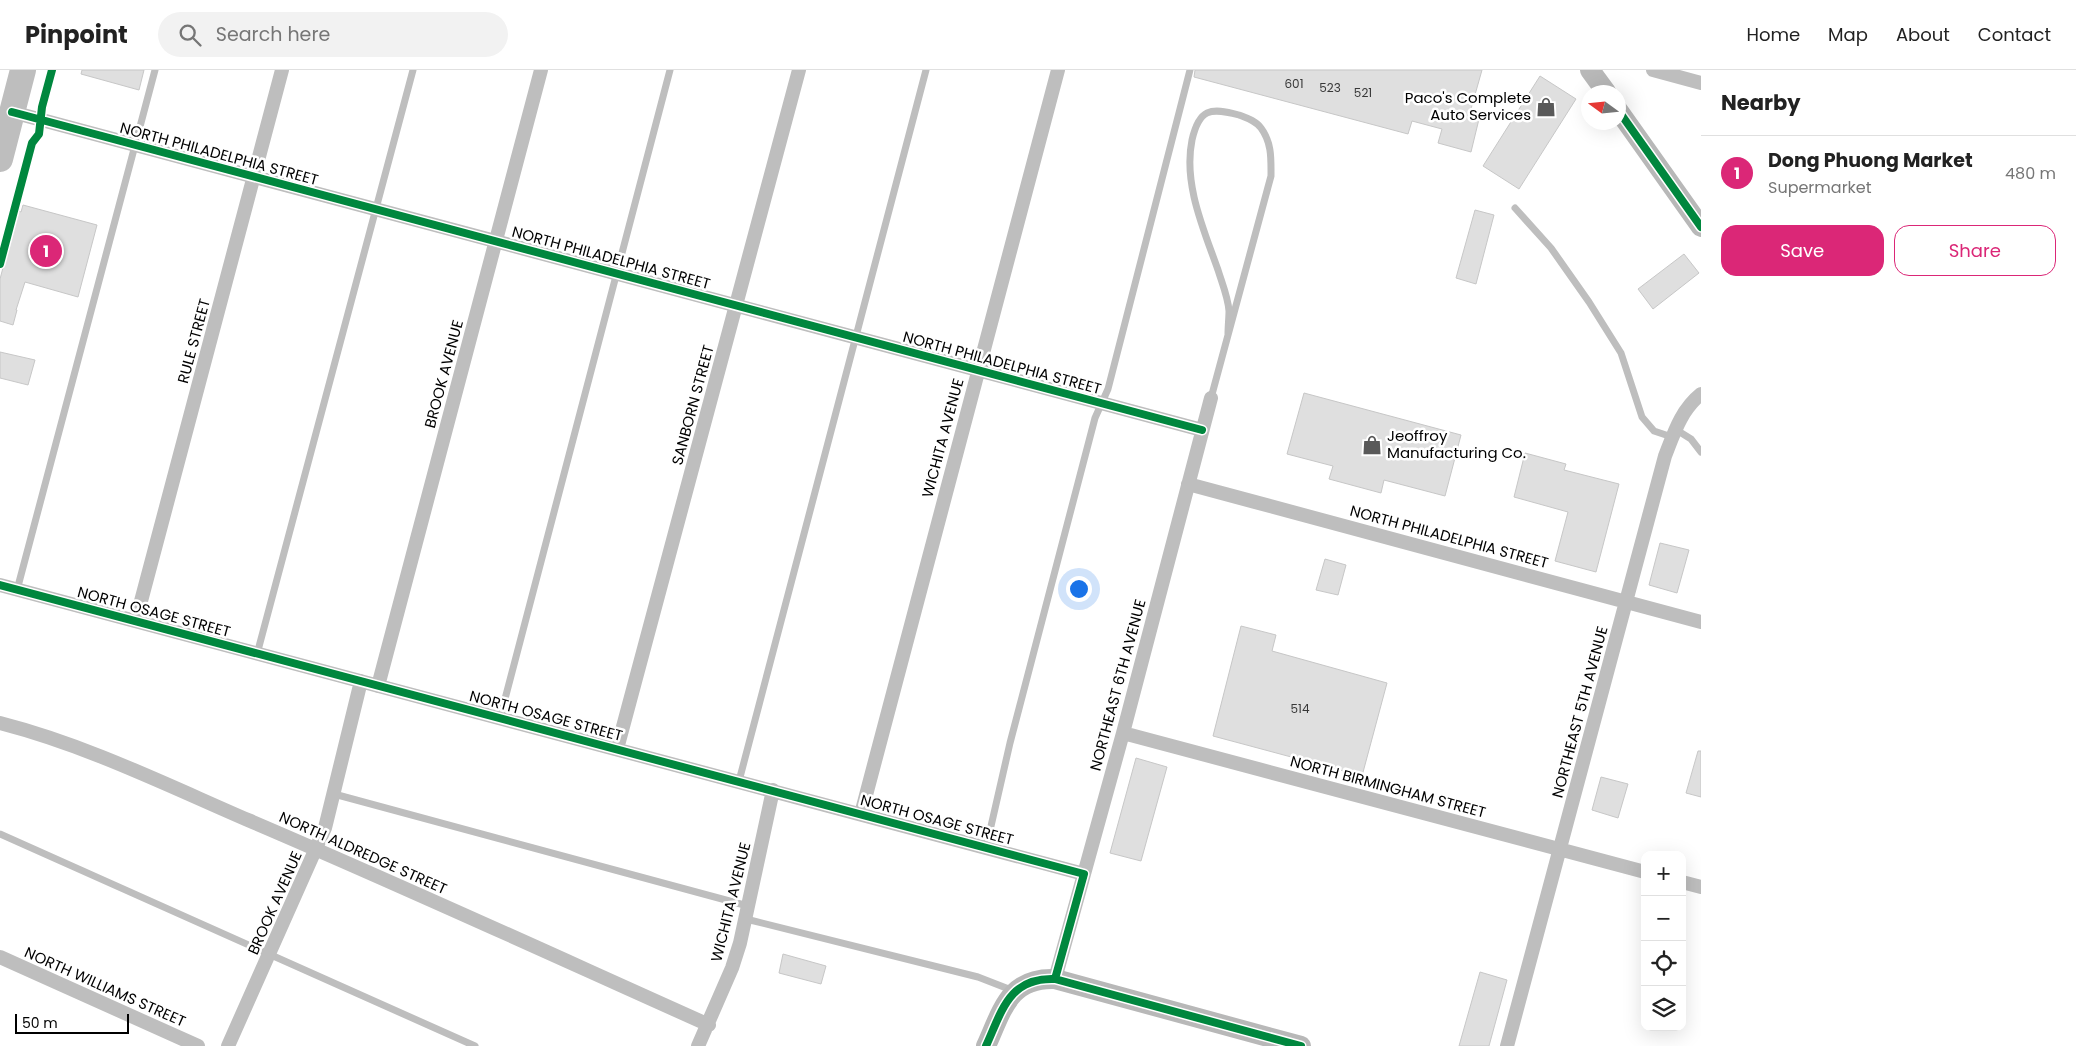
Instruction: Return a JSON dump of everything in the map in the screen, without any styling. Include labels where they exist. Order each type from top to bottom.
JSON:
[{"type":"highway","points":[[0,159],[23,70]]},
{"type":"street","name":"RULE STREET","points":[[136,620],[282,70]]},
{"type":"street","name":"BROOK AVENUE","points":[[378,686],[541,70]]},
{"type":"street","name":"SANBORN STREET","points":[[617,748],[799,70]]},
{"type":"street","name":"WICHITA AVENUE","points":[[861,814],[1058,70]]},
{"type":"street","points":[[1590,70],[1601,85]]},
{"type":"street","points":[[1653,70],[1701,83]]},
{"type":"street","name":"NORTH PHILADELPHIA STREET","points":[[12,112],[1202,430]]},
{"type":"street","points":[[1626,121],[1701,227]]},
{"type":"street","name":"NORTHEAST 5TH AVENUE","points":[[1507,1046],[1665,456],[1674,433],[1692,402],[1701,394]]},
{"type":"street","name":"NORTHEAST 6TH AVENUE","points":[[1055,979],[1123,733],[1211,398]]},
{"type":"street","name":"NORTH PHILADELPHIA STREET","points":[[1188,484],[1701,622]]},
{"type":"street","name":"NORTH OSAGE STREET","points":[[0,585],[1084,874]]},
{"type":"street","name":"BROOK AVENUE","points":[[228,1046],[325,828],[361,682]]},
{"type":"street","name":"NORTH ALDREDGE STREET","points":[[0,723],[32,731],[82,748],[708,1025]]},
{"type":"street","name":"NORTH BIRMINGHAM STREET","points":[[1123,733],[1641,871]]},
{"type":"street","name":"WICHITA AVENUE","points":[[698,1046],[732,968],[748,912],[773,790]]},
{"type":"street","points":[[1686,883],[1701,887]]},
{"type":"street","name":"NORTH WILLIAMS STREET","points":[[0,957],[198,1046]]},
{"type":"street","points":[[986,1046],[1002,1010],[1014,991],[1030,981],[1041,978],[1055,979],[1301,1046]]},
{"type":"lane","points":[[18,590],[155,70]]},
{"type":"lane","points":[[257,654],[413,70]]},
{"type":"lane","points":[[500,718],[670,70]]},
{"type":"lane","points":[[739,781],[926,70]]},
{"type":"lane","points":[[986,848],[1010,744],[1095,418],[1108,389],[1190,70]]},
{"type":"lane","points":[[1211,398],[1271,176],[1271,149],[1261,128],[1250,118],[1220,110],[1207,112],[1197,123],[1192,142],[1190,165],[1195,204],[1222,282],[1229,309],[1228,334]]},
{"type":"lane","points":[[1515,208],[1551,248],[1589,302],[1621,353],[1642,417],[1654,431],[1674,433],[1691,439],[1701,452]]},
{"type":"lane","points":[[334,794],[978,977],[1014,991]]},
{"type":"lane","points":[[0,834],[475,1046]]},
{"type":"building","points":[[82,70],[144,70],[139,90],[81,74]]},
{"type":"building","points":[[1195,70],[1482,70],[1469,116],[1479,119],[1471,152],[1438,143],[1442,129],[1412,121],[1408,134],[1194,77]]},
{"type":"building","points":[[1540,76],[1576,99],[1519,189],[1483,166]]},
{"type":"building","points":[[23,205],[97,225],[78,297],[25,282],[13,325],[0,321],[0,279],[18,211],[21,212]]},
{"type":"building","points":[[1475,210],[1494,215],[1476,284],[1456,278]]},
{"type":"building","points":[[1684,254],[1699,273],[1653,309],[1638,289]]},
{"type":"building","points":[[0,352],[35,360],[28,385],[0,378]]},
{"type":"building","points":[[1304,393],[1461,435],[1445,496],[1384,480],[1381,493],[1329,479],[1333,466],[1287,454]]},
{"type":"building","points":[[1525,453],[1566,464],[1564,470],[1619,484],[1596,572],[1555,561],[1568,512],[1514,497]]},
{"type":"building","points":[[1660,543],[1689,550],[1677,593],[1649,585]]},
{"type":"building","points":[[1325,559],[1346,565],[1338,595],[1316,590]]},
{"type":"building","points":[[1241,626],[1276,635],[1272,651],[1387,683],[1362,776],[1213,736]]},
{"type":"building","points":[[1698,751],[1701,751],[1701,797],[1686,793]]},
{"type":"building","points":[[1136,758],[1167,767],[1141,861],[1110,853]]},
{"type":"building","points":[[1601,777],[1628,784],[1618,818],[1592,810]]},
{"type":"building","points":[[783,954],[826,966],[821,984],[779,973]]},
{"type":"building","points":[[1480,972],[1507,980],[1489,1046],[1459,1046]]},
{"type":"cycle path","points":[[0,264],[32,143],[39,134],[42,107],[52,70]]},
{"type":"cycle path","points":[[12,112],[1202,430]]},
{"type":"cycle path","points":[[1626,121],[1701,227]]},
{"type":"cycle path","points":[[0,585],[1084,874],[1055,979]]},
{"type":"cycle path","points":[[986,1046],[1003,1009],[1017,990],[1039,980],[1055,979],[1301,1046]]},
{"type":"place","name":"Paco's Complete Auto Services","points":[[1546,107]]},
{"type":"place","name":"Dong Phuong Market","points":[[46,251]]},
{"type":"place","name":"Jeoffroy Manufacturing Co.","points":[[1372,445]]}]
